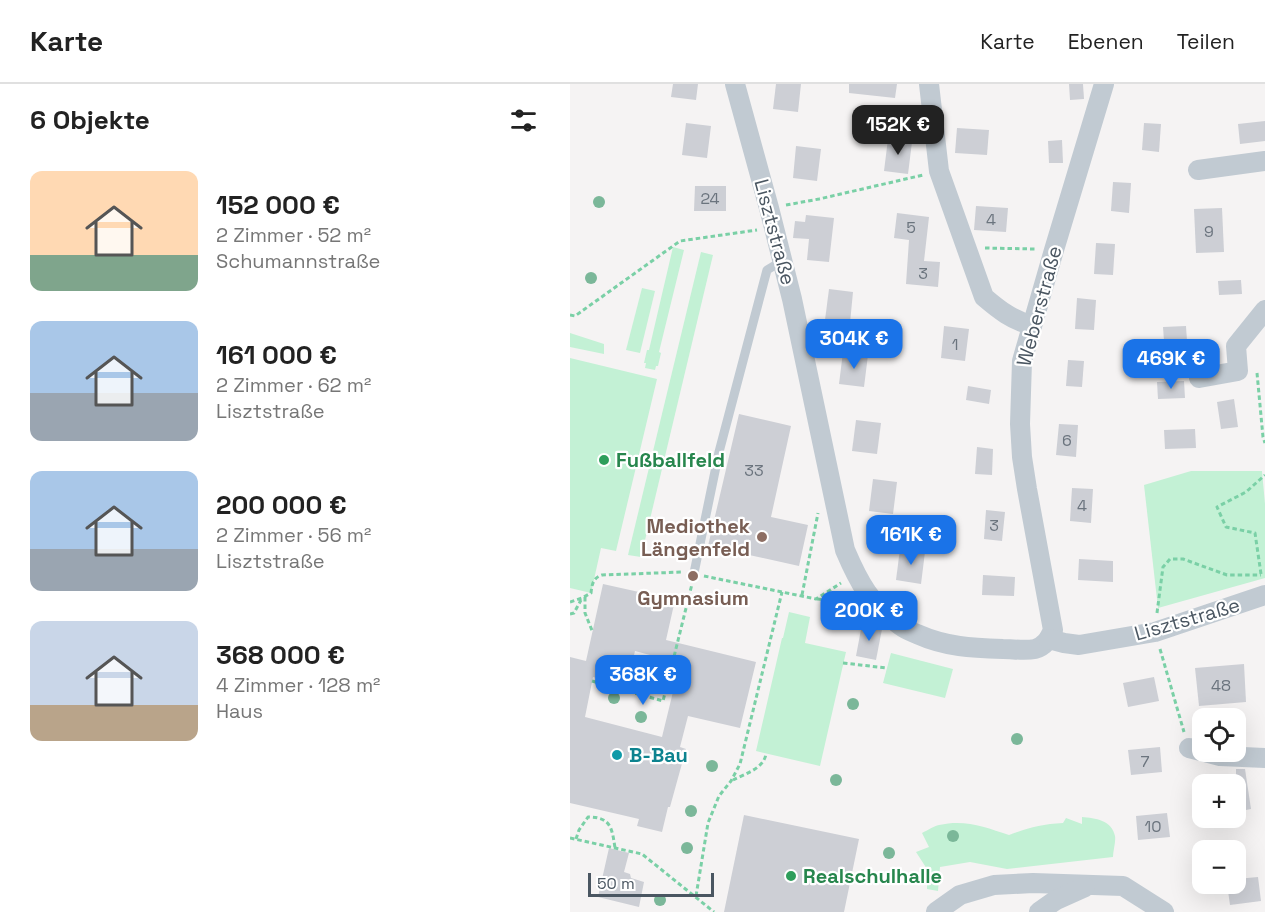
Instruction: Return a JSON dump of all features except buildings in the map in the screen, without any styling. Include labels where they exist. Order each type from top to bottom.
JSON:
[{"type":"street","name":"Lisztstraße","points":[[735,84],[792,299],[845,550],[868,596],[890,618],[904,628],[948,645],[1023,650],[1035,649],[1049,639],[1079,645],[1155,632],[1265,595]]},
{"type":"street","points":[[928,84],[939,171],[984,297],[997,308],[1021,322],[1032,325]]},
{"type":"street","name":"Weberstraße","points":[[1049,639],[1053,630],[1052,621],[1027,489],[1020,424],[1022,361],[1104,84]]},
{"type":"street","points":[[1198,170],[1265,161]]},
{"type":"street","points":[[1200,378],[1238,371],[1236,346],[1265,310]]},
{"type":"street","points":[[1189,748],[1220,756],[1265,758]]},
{"type":"street","points":[[936,912],[960,895],[994,885],[1033,883],[1123,886],[1164,912]]},
{"type":"street","points":[[1039,912],[1056,900],[1087,886]]},
{"type":"lane","points":[[694,573],[719,452],[767,270],[782,261]]},
{"type":"path","points":[[769,208],[819,199],[939,171]]},
{"type":"path","points":[[570,315],[575,316],[680,241],[773,227]]},
{"type":"path","points":[[965,247],[1054,250]]},
{"type":"path","points":[[1257,370],[1265,443]]},
{"type":"path","points":[[1189,748],[1155,632],[1163,567],[1170,559],[1183,559],[1227,575],[1261,575],[1255,533],[1226,527],[1217,507],[1246,492],[1265,475]]},
{"type":"path","points":[[802,596],[819,508],[832,489]]},
{"type":"path","points":[[570,602],[591,593],[593,582],[602,575],[686,572],[816,598],[859,603],[868,596]]},
{"type":"path","points":[[592,681],[663,701],[694,573]]},
{"type":"path","points":[[816,598],[856,576]]},
{"type":"path","points":[[696,896],[708,823],[719,796],[731,781],[740,764],[782,592]]},
{"type":"path","points":[[570,614],[574,613],[584,597]]},
{"type":"path","points":[[584,597],[585,613],[593,633]]},
{"type":"path","points":[[843,663],[887,668]]},
{"type":"path","points":[[731,781],[759,766],[765,759],[766,753]]},
{"type":"path","points":[[576,839],[588,817],[596,817],[606,820],[612,830],[615,848]]},
{"type":"path","points":[[570,838],[642,854],[714,912]]},
{"type":"green space","points":[[673,247],[684,250],[659,352],[661,353],[658,366],[655,370],[645,368],[646,363],[644,363]]},
{"type":"green space","points":[[701,252],[713,255],[641,557],[628,555]]},
{"type":"green space","points":[[642,288],[655,291],[640,353],[626,350]]},
{"type":"green space","points":[[570,333],[604,344],[604,354],[570,347]]},
{"type":"green space","name":"Fußballfeld","points":[[570,358],[657,379],[616,551],[601,548],[591,593],[570,588]]},
{"type":"green space","points":[[1191,471],[1262,471],[1265,504],[1265,578],[1158,608],[1144,485]]},
{"type":"green space","points":[[789,612],[810,617],[805,643],[846,652],[820,766],[756,751]]},
{"type":"green space","points":[[891,653],[953,669],[945,698],[883,683]]},
{"type":"green space","points":[[1082,817],[1097,819],[1110,826],[1115,836],[1113,857],[1007,869],[970,862],[940,867],[938,891],[927,889],[927,869],[916,852],[929,847],[922,833],[933,827],[948,823],[966,823],[1009,835],[1048,824],[1063,823],[1066,818],[1082,824]]},
{"type":"place","name":"Fußballfeld","points":[[604,460]]},
{"type":"place","name":"Mediothek Längenfeld","points":[[762,537]]},
{"type":"place","name":"Gymnasium","points":[[693,576]]},
{"type":"place","name":"B-Bau","points":[[617,755]]},
{"type":"place","name":"Realschulhalle","points":[[791,876]]}]
